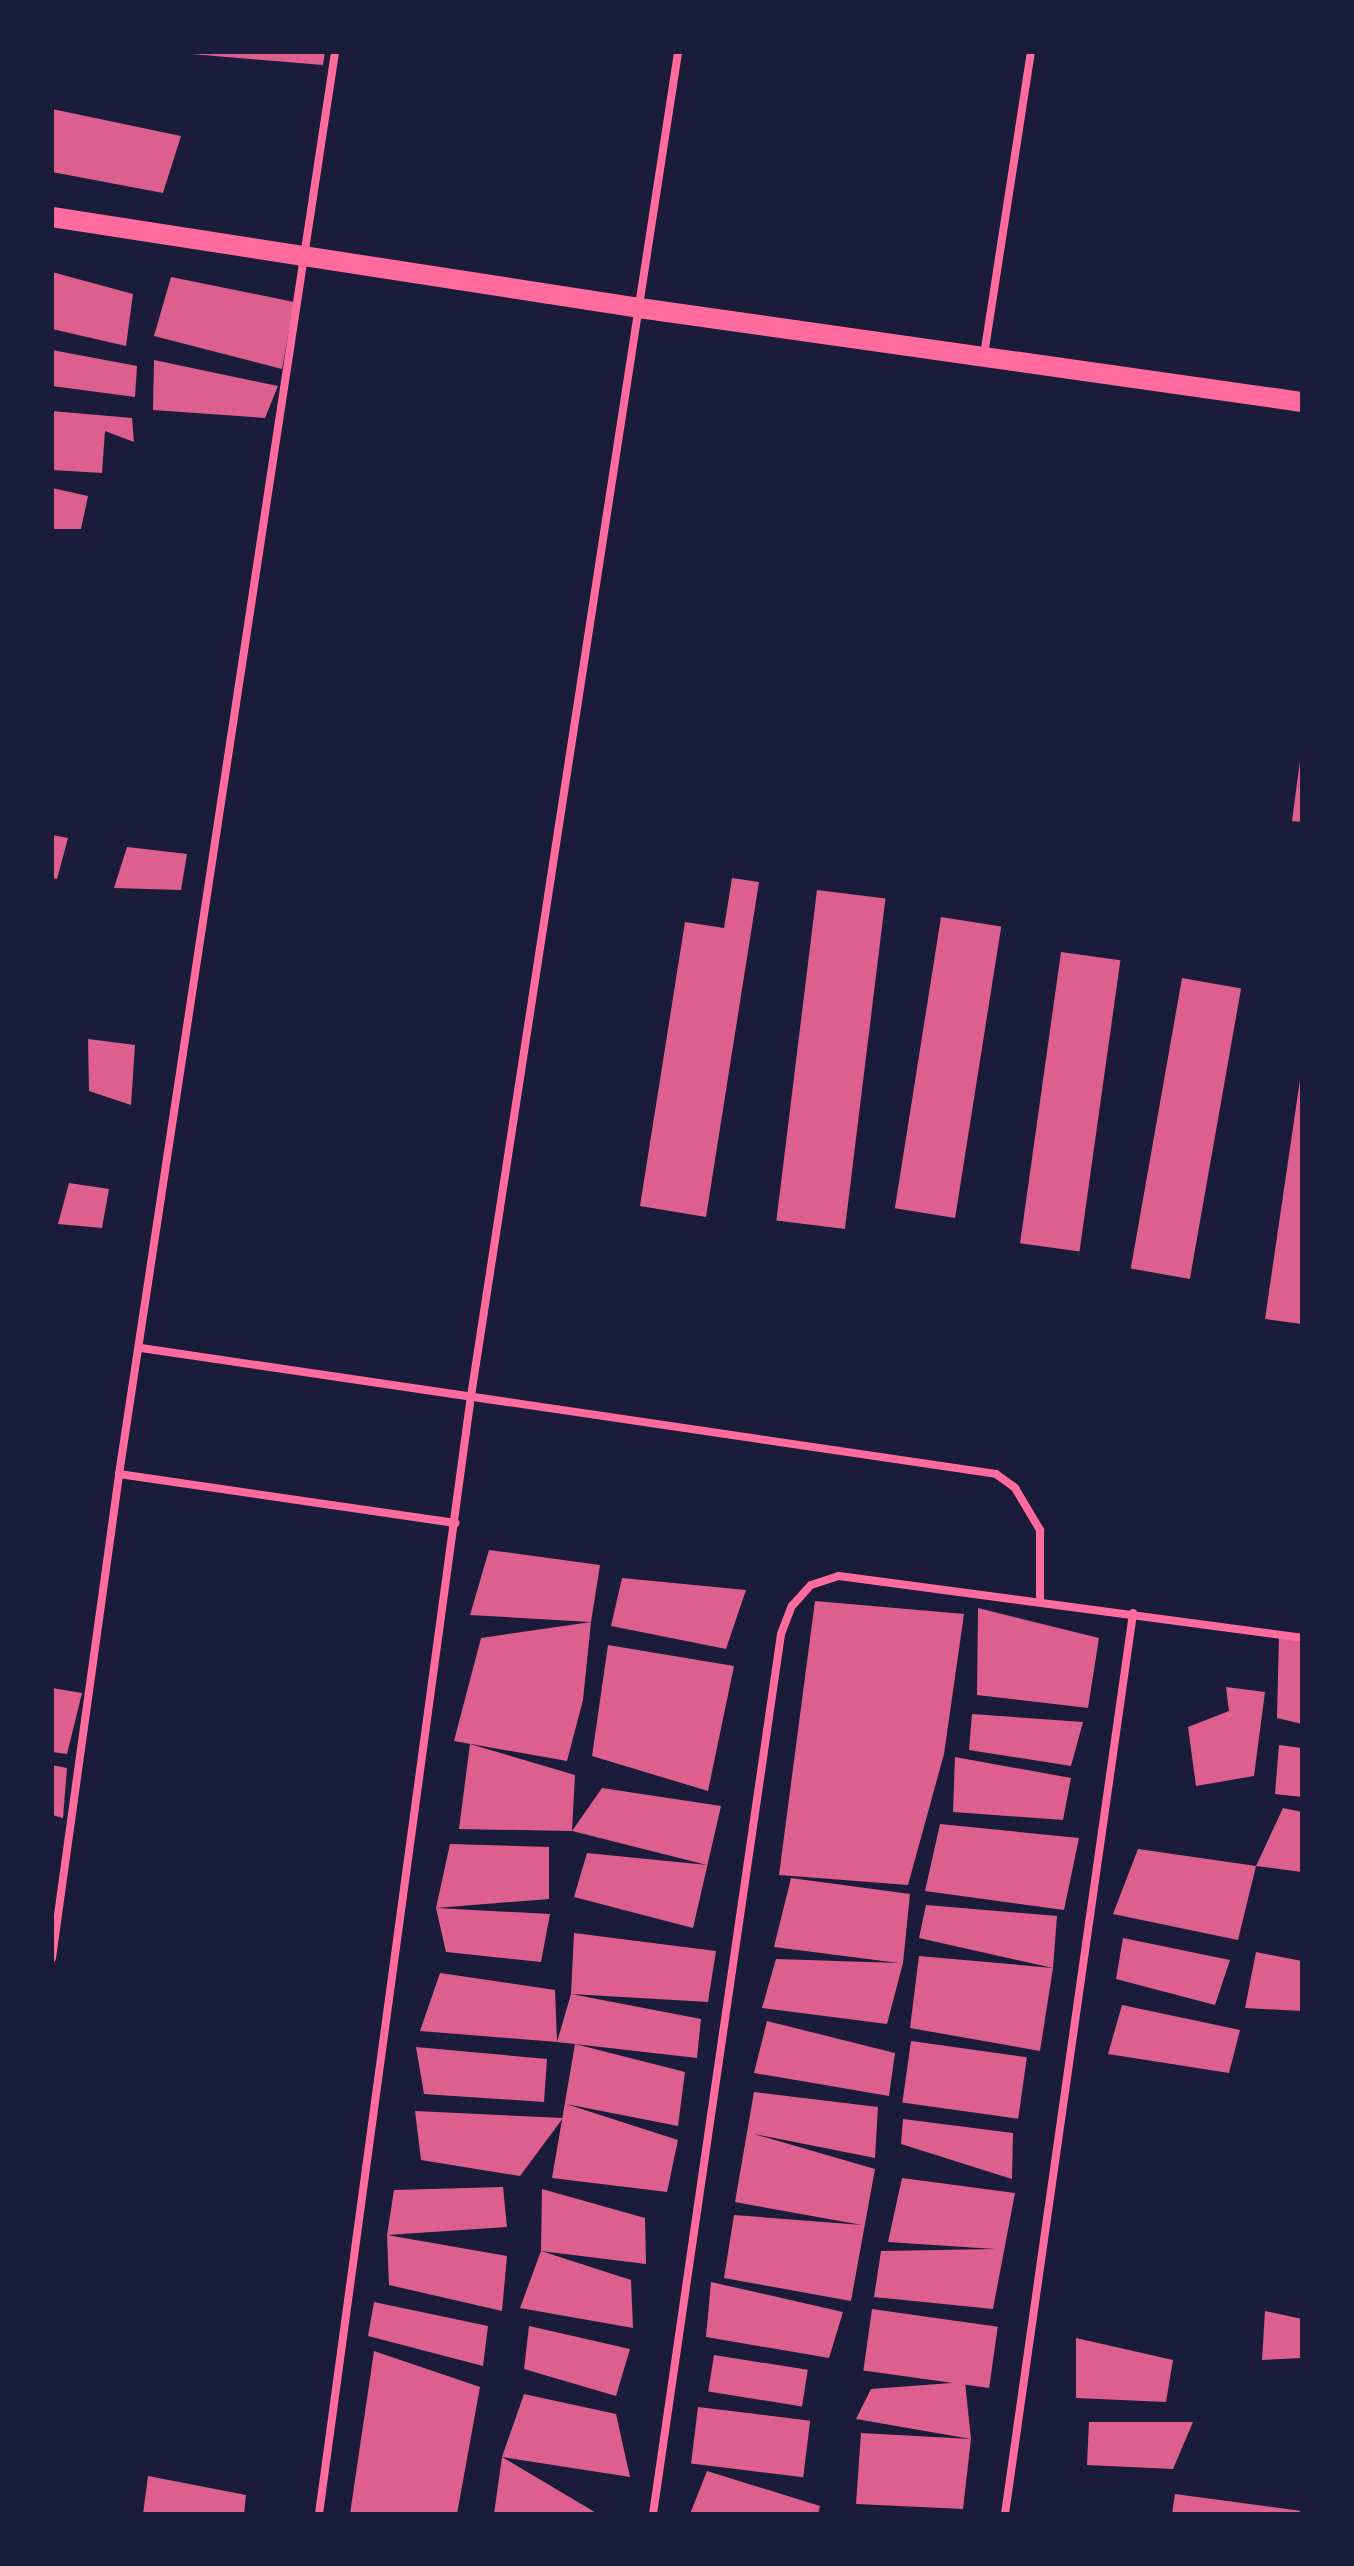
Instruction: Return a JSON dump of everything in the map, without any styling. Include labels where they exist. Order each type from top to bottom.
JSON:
[{"type":"main road","points":[[52,217],[639,308],[1302,402]]},
{"type":"street","points":[[52,1958],[119,1474],[141,1348],[335,52]]},
{"type":"street","points":[[319,2514],[471,1396],[678,52]]},
{"type":"street","points":[[984,355],[1031,52]]},
{"type":"street","points":[[141,1348],[996,1474],[1015,1488],[1040,1530],[1040,1599]]},
{"type":"street","points":[[119,1474],[455,1523]]},
{"type":"street","points":[[653,2514],[781,1634],[792,1606],[811,1585],[839,1576],[1040,1599],[1302,1638]]},
{"type":"street","points":[[1005,2514],[1133,1613]]},
{"type":"building","points":[[168,52],[325,52],[323,65]]},
{"type":"building","points":[[52,109],[181,136],[163,193],[52,172]]},
{"type":"building","points":[[52,272],[133,294],[126,346],[52,329]]},
{"type":"building","points":[[171,277],[294,302],[282,369],[154,336]]},
{"type":"building","points":[[52,350],[137,366],[135,397],[52,386]]},
{"type":"building","points":[[154,360],[278,386],[265,418],[153,410]]},
{"type":"building","points":[[52,411],[132,418],[134,442],[105,431],[102,473],[52,470]]},
{"type":"building","points":[[52,488],[88,496],[81,529],[52,529]]},
{"type":"building","points":[[1302,762],[1302,822],[1292,821]]},
{"type":"building","points":[[52,835],[68,838],[57,879],[52,878]]},
{"type":"building","points":[[127,847],[187,854],[181,890],[114,888]]},
{"type":"building","points":[[732,878],[759,882],[706,1217],[640,1206],[685,922],[724,928]]},
{"type":"building","points":[[817,890],[885,898],[845,1229],[776,1221]]},
{"type":"building","points":[[941,917],[1001,927],[955,1218],[895,1208]]},
{"type":"building","points":[[1061,952],[1120,960],[1079,1251],[1020,1243]]},
{"type":"building","points":[[1182,978],[1241,988],[1190,1279],[1131,1269]]},
{"type":"building","points":[[88,1039],[135,1045],[131,1105],[89,1091]]},
{"type":"building","points":[[1302,1066],[1302,1324],[1265,1319]]},
{"type":"building","points":[[69,1183],[109,1189],[102,1228],[58,1224]]},
{"type":"building","points":[[489,1550],[600,1565],[591,1622],[470,1615]]},
{"type":"building","points":[[622,1578],[746,1590],[726,1649],[611,1626]]},
{"type":"building","points":[[815,1601],[964,1614],[944,1754],[908,1885],[779,1875]]},
{"type":"building","points":[[978,1608],[1099,1638],[1088,1708],[977,1695]]},
{"type":"building","points":[[591,1622],[583,1700],[567,1761],[454,1741],[481,1638]]},
{"type":"building","points":[[1279,1635],[1302,1642],[1302,1724],[1277,1718]]},
{"type":"building","points":[[608,1645],[734,1666],[708,1791],[592,1756]]},
{"type":"building","points":[[1226,1687],[1265,1692],[1254,1776],[1196,1786],[1188,1727],[1229,1711]]},
{"type":"building","points":[[52,1688],[82,1693],[67,1754],[52,1752]]},
{"type":"building","points":[[972,1714],[1083,1722],[1071,1766],[969,1750]]},
{"type":"building","points":[[470,1744],[575,1775],[572,1831],[459,1829]]},
{"type":"building","points":[[1279,1745],[1302,1748],[1302,1797],[1275,1794]]},
{"type":"building","points":[[955,1757],[1071,1778],[1063,1820],[953,1812]]},
{"type":"building","points":[[52,1765],[67,1768],[63,1818],[52,1815]]},
{"type":"building","points":[[602,1788],[721,1806],[693,1928],[574,1897],[587,1853],[707,1865],[572,1831]]},
{"type":"building","points":[[1283,1808],[1302,1812],[1302,1872],[1256,1866]]},
{"type":"building","points":[[940,1824],[1079,1838],[1064,1910],[925,1891]]},
{"type":"building","points":[[450,1844],[549,1847],[549,1899],[436,1908]]},
{"type":"building","points":[[1138,1849],[1256,1866],[1238,1940],[1113,1914]]},
{"type":"building","points":[[791,1878],[910,1894],[903,1963],[887,2024],[762,2008],[776,1959],[899,1963],[774,1947]]},
{"type":"building","points":[[926,1905],[1057,1916],[1053,1968],[919,1938]]},
{"type":"building","points":[[436,1908],[550,1914],[541,1962],[446,1952]]},
{"type":"building","points":[[574,1933],[716,1951],[708,2002],[571,1994]]},
{"type":"building","points":[[1123,1938],[1230,1960],[1215,2005],[1116,1979]]},
{"type":"building","points":[[1256,1952],[1302,1961],[1302,2011],[1245,2008]]},
{"type":"building","points":[[919,1956],[1053,1968],[1040,2051],[910,2028]]},
{"type":"building","points":[[440,1973],[555,1990],[557,2042],[420,2031]]},
{"type":"building","points":[[571,1994],[701,2019],[697,2058],[557,2042]]},
{"type":"building","points":[[1122,2005],[1240,2030],[1229,2073],[1108,2054]]},
{"type":"building","points":[[767,2021],[895,2053],[889,2096],[754,2073]]},
{"type":"building","points":[[911,2041],[1027,2057],[1018,2119],[902,2102]]},
{"type":"building","points":[[575,2044],[685,2072],[678,2126],[566,2104],[678,2140],[667,2192],[552,2178]]},
{"type":"building","points":[[416,2047],[547,2059],[544,2102],[424,2094]]},
{"type":"building","points":[[754,2092],[878,2107],[875,2158],[754,2134],[875,2169],[851,2301],[724,2278],[734,2215],[862,2225],[735,2202]]},
{"type":"building","points":[[415,2111],[563,2118],[520,2176],[421,2160]]},
{"type":"building","points":[[903,2119],[1013,2133],[1012,2179],[901,2144]]},
{"type":"building","points":[[902,2178],[1015,2193],[993,2309],[874,2297],[881,2251],[995,2249],[888,2242]]},
{"type":"building","points":[[503,2187],[507,2227],[387,2235],[394,2190]]},
{"type":"building","points":[[542,2189],[645,2218],[646,2264],[541,2251]]},
{"type":"building","points":[[387,2235],[507,2256],[502,2311],[389,2285]]},
{"type":"building","points":[[541,2251],[631,2280],[633,2328],[520,2308]]},
{"type":"building","points":[[711,2282],[843,2312],[829,2358],[706,2337]]},
{"type":"building","points":[[374,2302],[488,2326],[483,2366],[368,2336]]},
{"type":"building","points":[[872,2309],[998,2327],[989,2388],[863,2370]]},
{"type":"building","points":[[1265,2311],[1302,2319],[1302,2358],[1262,2360]]},
{"type":"building","points":[[529,2326],[630,2349],[616,2396],[524,2369]]},
{"type":"building","points":[[1076,2338],[1173,2360],[1166,2402],[1076,2398]]},
{"type":"building","points":[[374,2351],[480,2387],[457,2514],[350,2514]]},
{"type":"building","points":[[714,2355],[808,2370],[802,2406],[708,2392]]},
{"type":"building","points":[[965,2382],[971,2439],[856,2419],[871,2389]]},
{"type":"building","points":[[524,2394],[616,2414],[630,2477],[502,2457]]},
{"type":"building","points":[[698,2407],[810,2421],[803,2477],[691,2464]]},
{"type":"building","points":[[1089,2422],[1193,2422],[1173,2469],[1087,2465]]},
{"type":"building","points":[[861,2433],[971,2439],[963,2509],[856,2504]]},
{"type":"building","points":[[502,2457],[598,2514],[494,2514]]},
{"type":"building","points":[[707,2471],[820,2506],[818,2514],[690,2514]]},
{"type":"building","points":[[148,2476],[246,2495],[244,2514],[143,2514]]},
{"type":"building","points":[[1175,2494],[1302,2511],[1302,2514],[1172,2514]]}]
